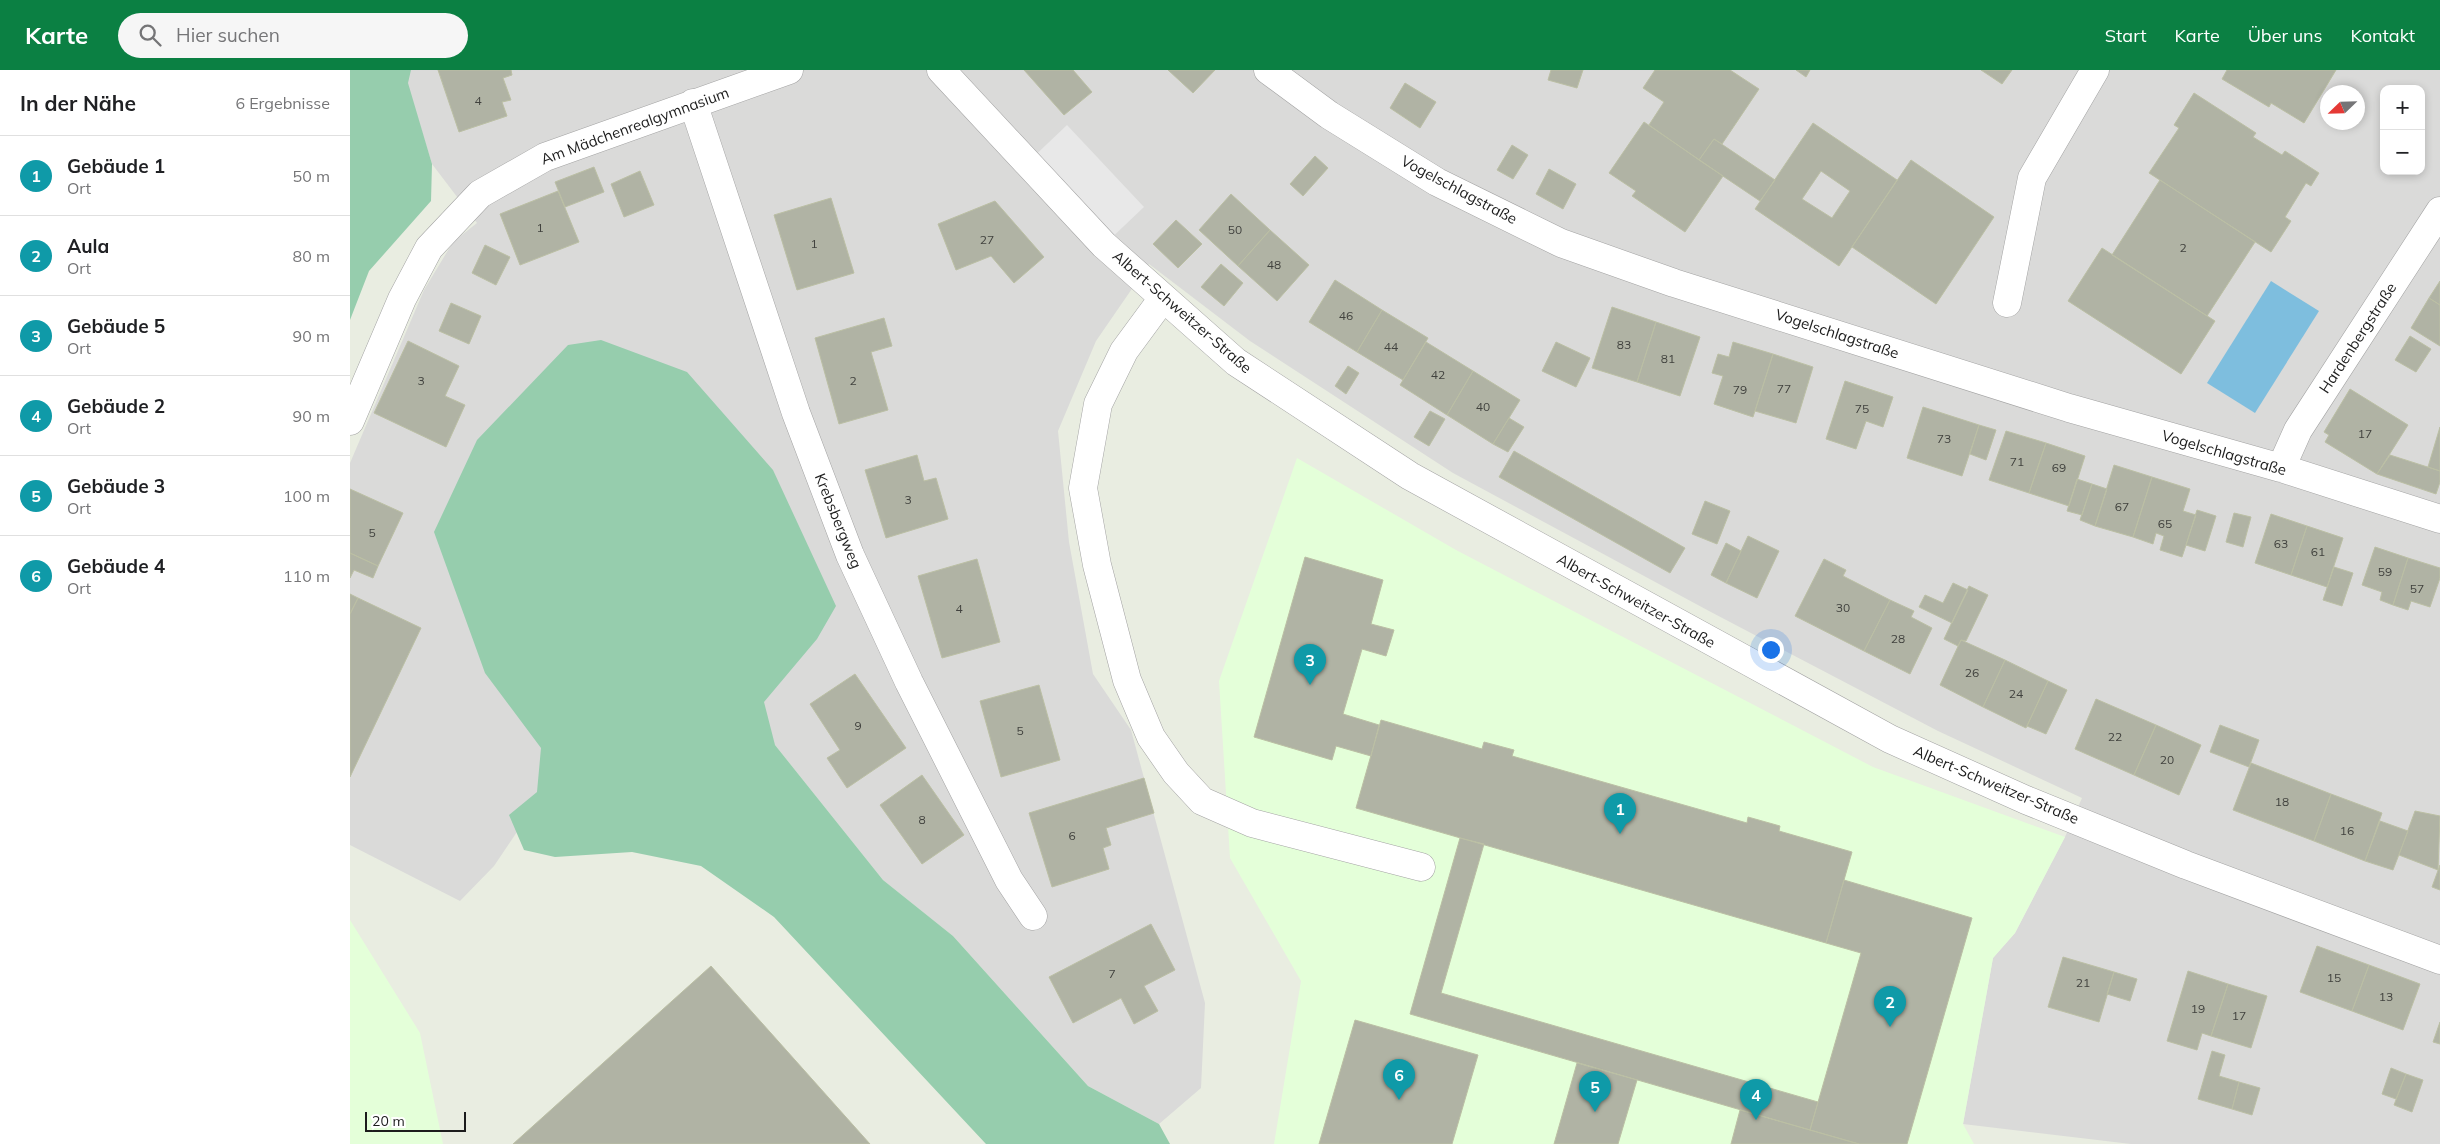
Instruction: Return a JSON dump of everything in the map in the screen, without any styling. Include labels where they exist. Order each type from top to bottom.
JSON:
[{"type":"street","name":"Am Mädchenrealgymnasium","points":[[350,421],[402,299],[429,248],[480,194],[545,157],[789,70]]},
{"type":"street","name":"Albert-Schweitzer-Straße","points":[[941,70],[1104,245],[1236,362],[1410,476],[1890,739],[2026,800],[2177,861],[2440,960]]},
{"type":"street","name":"Vogelschlagstraße","points":[[1268,70],[1329,115],[1437,182],[1561,243],[1674,283],[2069,408],[2281,468],[2440,519]]},
{"type":"street","points":[[2007,303],[2032,178],[2095,70]]},
{"type":"street","name":"Krebsbergweg","points":[[693,104],[796,412],[850,554],[909,682],[1009,880],[1033,916]]},
{"type":"street","name":"Hardenbergstraße","points":[[2281,468],[2298,430],[2440,211]]},
{"type":"street","points":[[1163,298],[1124,351],[1098,404],[1083,488],[1097,565],[1127,680],[1151,736],[1176,773],[1202,801],[1252,823],[1421,867]]},
{"type":"shaded area","points":[[350,70],[411,70],[408,83],[432,164],[431,201],[369,271],[350,320]]},
{"type":"shaded area","points":[[403,70],[2440,70],[2440,1144],[2131,1144],[1963,1124],[1993,958],[2015,933],[2065,837],[2082,798],[1938,731],[1709,611],[1453,473],[1250,341],[1149,264],[1096,341],[1058,431],[1069,542],[1093,674],[1131,730],[1205,1003],[1201,1088],[1159,1124],[1088,1086],[953,936],[883,880],[775,745],[577,743],[494,866],[460,901],[350,845],[350,463],[424,290],[453,242],[477,223],[432,164]]},
{"type":"shaded area","points":[[1067,125],[1144,207],[1104,245],[1027,163]]},
{"type":"shaded area","points":[[2271,281],[2319,311],[2255,413],[2207,383]]},
{"type":"shaded area","points":[[601,340],[687,372],[773,470],[836,606],[817,639],[764,702],[775,745],[883,880],[953,936],[1088,1086],[1159,1124],[1170,1144],[986,1144],[774,917],[701,866],[632,852],[555,857],[524,850],[509,815],[537,792],[541,748],[485,673],[434,532],[477,440],[568,345]]},
{"type":"shaded area","points":[[1297,458],[1456,550],[1873,767],[2065,837],[2015,933],[1993,958],[1963,1124],[1974,1144],[1274,1144],[1301,981],[1230,858],[1219,681]]},
{"type":"shaded area","points":[[350,920],[420,1033],[443,1144],[350,1144]]},
{"type":"building","points":[[438,70],[511,70],[512,75],[503,78],[511,100],[502,102],[507,116],[459,132]]},
{"type":"building","points":[[1024,70],[1073,70],[1092,92],[1064,115]]},
{"type":"building","points":[[1168,70],[1215,70],[1193,93]]},
{"type":"building","points":[[1551,70],[1583,70],[1577,88],[1548,80]]},
{"type":"building","points":[[1655,70],[1730,70],[1759,89],[1722,144],[1714,139],[1699,160],[1649,125],[1664,102],[1643,88]]},
{"type":"building","points":[[1796,70],[1810,70],[1806,77]]},
{"type":"building","points":[[1981,70],[2012,70],[2002,84]]},
{"type":"building","points":[[2227,70],[2336,70],[2327,85],[2320,85],[2320,96],[2304,123],[2271,103],[2269,107],[2222,79]]},
{"type":"building","points":[[1405,83],[1436,102],[1420,128],[1390,108]]},
{"type":"building","points":[[2194,93],[2256,133],[2253,137],[2282,155],[2285,151],[2319,173],[2311,186],[2306,183],[2285,217],[2291,221],[2271,252],[2149,173],[2179,128],[2174,125]]},
{"type":"building","points":[[1644,122],[1723,176],[1685,232],[1632,196],[1636,191],[1609,173]]},
{"type":"building","points":[[1813,123],[1897,180],[1839,266],[1755,209]],"holes":[[[1821,171],[1850,191],[1832,218],[1802,199]]]},
{"type":"building","points":[[1714,139],[1775,180],[1760,201],[1699,160]]},
{"type":"building","points":[[1512,145],[1528,155],[1513,179],[1497,170]]},
{"type":"building","points":[[1315,156],[1328,168],[1303,196],[1290,184]]},
{"type":"building","points":[[1911,160],[1994,217],[1936,304],[1852,247]]},
{"type":"building","points":[[594,167],[604,192],[565,207],[555,182]]},
{"type":"building","points":[[1549,169],[1576,184],[1563,209],[1536,194]]},
{"type":"building","points":[[640,171],[654,205],[624,217],[611,184]]},
{"type":"building","points":[[2160,180],[2255,242],[2207,316],[2112,255]]},
{"type":"building","points":[[558,191],[579,242],[520,265],[500,214]]},
{"type":"building","points":[[1231,194],[1270,230],[1238,266],[1199,230]]},
{"type":"building","points":[[831,198],[854,273],[797,290],[774,215]]},
{"type":"building","points":[[995,201],[1044,257],[1014,283],[991,256],[956,270],[938,224]]},
{"type":"building","points":[[1176,220],[1202,244],[1178,268],[1153,244]]},
{"type":"building","points":[[1270,230],[1309,265],[1277,301],[1238,266]]},
{"type":"building","points":[[485,245],[510,257],[496,285],[472,273]]},
{"type":"building","points":[[2102,248],[2215,321],[2181,374],[2068,301]]},
{"type":"building","points":[[1221,264],[1243,283],[1224,306],[1201,287]]},
{"type":"building","points":[[1335,280],[1382,310],[1357,352],[1309,322]]},
{"type":"building","points":[[2440,281],[2440,305],[2429,298]]},
{"type":"building","points":[[2429,298],[2440,305],[2440,346],[2411,328]]},
{"type":"building","points":[[451,303],[481,316],[469,344],[439,331]]},
{"type":"building","points":[[1612,307],[1656,322],[1637,382],[1592,368]]},
{"type":"building","points":[[1382,310],[1428,338],[1403,380],[1357,352]]},
{"type":"building","points":[[884,318],[892,346],[871,352],[888,410],[839,424],[815,338]]},
{"type":"building","points":[[1656,322],[1700,337],[1680,396],[1637,382]]},
{"type":"building","points":[[2410,336],[2431,349],[2416,372],[2395,360]]},
{"type":"building","points":[[408,341],[459,366],[445,396],[465,405],[446,447],[374,413]]},
{"type":"building","points":[[1426,342],[1473,371],[1447,415],[1400,385]]},
{"type":"building","points":[[1556,342],[1590,358],[1576,387],[1542,371]]},
{"type":"building","points":[[1733,342],[1773,354],[1753,417],[1714,404],[1723,376],[1712,373],[1718,354],[1729,357]]},
{"type":"building","points":[[1773,354],[1813,367],[1796,423],[1755,411]]},
{"type":"building","points":[[1348,366],[1359,373],[1346,394],[1335,386]]},
{"type":"building","points":[[1473,371],[1520,400],[1493,444],[1447,415]]},
{"type":"building","points":[[1845,381],[1893,397],[1883,427],[1866,421],[1856,449],[1826,439]]},
{"type":"building","points":[[2350,389],[2408,425],[2377,474],[2325,442],[2329,435],[2324,432]]},
{"type":"building","points":[[1923,407],[1979,425],[1962,476],[1907,458]]},
{"type":"building","points":[[1430,411],[1445,419],[1429,446],[1414,437]]},
{"type":"building","points":[[1509,418],[1524,427],[1508,452],[1493,444]]},
{"type":"building","points":[[1979,425],[1996,430],[1986,460],[1970,454]]},
{"type":"building","points":[[2440,427],[2440,471],[2428,467]]},
{"type":"building","points":[[2006,431],[2046,443],[2029,493],[1989,480]]},
{"type":"building","points":[[2046,443],[2085,456],[2069,506],[2029,493]]},
{"type":"building","points":[[1514,451],[1685,548],[1670,573],[1499,477]]},
{"type":"building","points":[[917,455],[924,481],[936,478],[948,519],[886,538],[865,470]]},
{"type":"building","points":[[2390,455],[2440,471],[2440,482],[2436,494],[2377,474]]},
{"type":"building","points":[[2114,465],[2152,477],[2133,537],[2095,526]]},
{"type":"building","points":[[2152,477],[2190,489],[2183,511],[2196,515],[2182,557],[2160,550],[2164,536],[2156,533],[2153,544],[2133,537]]},
{"type":"building","points":[[2077,479],[2092,484],[2082,515],[2067,511]]},
{"type":"building","points":[[2092,484],[2107,489],[2095,526],[2080,520]]},
{"type":"building","points":[[350,489],[403,513],[378,566],[350,553]]},
{"type":"building","points":[[1705,501],[1730,511],[1717,544],[1692,534]]},
{"type":"building","points":[[2197,510],[2216,516],[2205,551],[2186,545]]},
{"type":"building","points":[[2234,513],[2251,517],[2243,547],[2226,542]]},
{"type":"building","points":[[2271,514],[2307,526],[2291,575],[2255,563]]},
{"type":"building","points":[[2307,526],[2343,538],[2327,587],[2291,575]]},
{"type":"building","points":[[1748,536],[1779,551],[1757,598],[1726,583]]},
{"type":"building","points":[[1726,543],[1741,551],[1726,583],[1711,575]]},
{"type":"building","points":[[2375,547],[2408,558],[2393,605],[2380,600],[2382,592],[2362,585]]},
{"type":"building","points":[[350,553],[378,566],[373,578],[354,570],[350,578]]},
{"type":"building","points":[[1305,557],[1383,580],[1371,624],[1394,630],[1386,656],[1362,649],[1343,714],[1379,725],[1371,756],[1336,746],[1332,760],[1254,737]]},
{"type":"building","points":[[2408,558],[2440,568],[2440,578],[2430,607],[2411,601],[2408,610],[2393,605]]},
{"type":"building","points":[[977,559],[1000,642],[942,658],[918,576]]},
{"type":"building","points":[[1824,559],[1846,570],[1843,576],[1890,600],[1864,651],[1795,616]]},
{"type":"building","points":[[2334,567],[2353,573],[2342,606],[2323,600]]},
{"type":"building","points":[[1953,583],[1968,590],[1952,623],[1919,607],[1925,595],[1943,603]]},
{"type":"building","points":[[1969,586],[1988,595],[1966,641],[1961,640],[1958,646],[1944,639]]},
{"type":"building","points":[[350,594],[358,598],[350,614]]},
{"type":"building","points":[[358,598],[421,628],[350,777],[350,614]]},
{"type":"building","points":[[1890,600],[1914,611],[1911,617],[1932,628],[1910,674],[1864,651]]},
{"type":"building","points":[[1961,640],[2005,660],[1983,707],[1940,685]]},
{"type":"building","points":[[2005,660],[2048,681],[2026,728],[1983,707]]},
{"type":"building","points":[[855,674],[906,748],[847,788],[827,758],[840,750],[810,704]]},
{"type":"building","points":[[2048,681],[2067,690],[2046,734],[2027,726]]},
{"type":"building","points":[[1039,685],[1060,760],[1001,777],[980,701]]},
{"type":"building","points":[[2096,699],[2156,725],[2134,775],[2075,749]]},
{"type":"building","points":[[1381,720],[1482,749],[1484,742],[1514,750],[1512,756],[1747,823],[1748,817],[1780,826],[1779,831],[1852,852],[1826,943],[1356,808]]},
{"type":"building","points":[[2156,725],[2201,745],[2179,795],[2134,775]]},
{"type":"building","points":[[2220,725],[2259,740],[2249,767],[2210,752]]},
{"type":"building","points":[[2251,763],[2331,794],[2314,841],[2233,810]]},
{"type":"building","points":[[922,775],[964,835],[922,864],[880,805]]},
{"type":"building","points":[[1144,778],[1154,813],[1106,828],[1111,845],[1103,848],[1109,869],[1052,887],[1029,813]]},
{"type":"building","points":[[2331,794],[2382,813],[2365,861],[2314,841]]},
{"type":"building","points":[[2415,811],[2440,816],[2438,870],[2399,855]]},
{"type":"building","points":[[2380,821],[2408,831],[2393,870],[2365,861]]},
{"type":"building","points":[[1460,838],[1484,844],[1441,993],[1818,1102],[1810,1130],[1410,1014]]},
{"type":"building","points":[[2440,865],[2440,890],[2432,887]]},
{"type":"building","points":[[1844,880],[1972,918],[1907,1144],[1859,1144],[1810,1130],[1861,953],[1826,943]]},
{"type":"building","points":[[1151,924],[1175,970],[1144,986],[1158,1011],[1134,1024],[1121,998],[1073,1023],[1049,977]]},
{"type":"building","points":[[2317,946],[2369,965],[2352,1011],[2300,992]]},
{"type":"building","points":[[2063,957],[2114,972],[2099,1022],[2048,1007]]},
{"type":"building","points":[[2369,965],[2420,984],[2403,1030],[2352,1011]]},
{"type":"building","points":[[711,966],[870,1144],[513,1144]]},
{"type":"building","points":[[2188,971],[2228,984],[2211,1036],[2202,1033],[2197,1050],[2167,1041]]},
{"type":"building","points":[[2114,972],[2137,979],[2130,1001],[2107,994]]},
{"type":"building","points":[[2228,984],[2267,996],[2251,1048],[2211,1036]]},
{"type":"building","points":[[1355,1020],[1478,1055],[1452,1144],[1319,1144]]},
{"type":"building","points":[[2440,1022],[2440,1044],[2433,1042]]},
{"type":"building","points":[[2212,1051],[2225,1055],[2219,1076],[2239,1082],[2232,1109],[2198,1099]]},
{"type":"building","points":[[1577,1063],[1637,1080],[1618,1144],[1554,1144]]},
{"type":"building","points":[[2391,1068],[2406,1074],[2396,1099],[2382,1094]]},
{"type":"building","points":[[2406,1074],[2423,1080],[2412,1112],[2394,1105]]},
{"type":"building","points":[[2239,1082],[2260,1088],[2252,1115],[2232,1109]]},
{"type":"building","points":[[1740,1110],[1859,1144],[1731,1144]]},
{"type":"place","name":"Gebäude 5","points":[[1310,685]]},
{"type":"place","name":"Gebäude 1","points":[[1620,834]]},
{"type":"place","name":"Aula","points":[[1890,1027]]},
{"type":"place","name":"Gebäude 4","points":[[1399,1100]]},
{"type":"place","name":"Gebäude 3","points":[[1595,1112]]},
{"type":"place","name":"Gebäude 2","points":[[1756,1120]]}]
